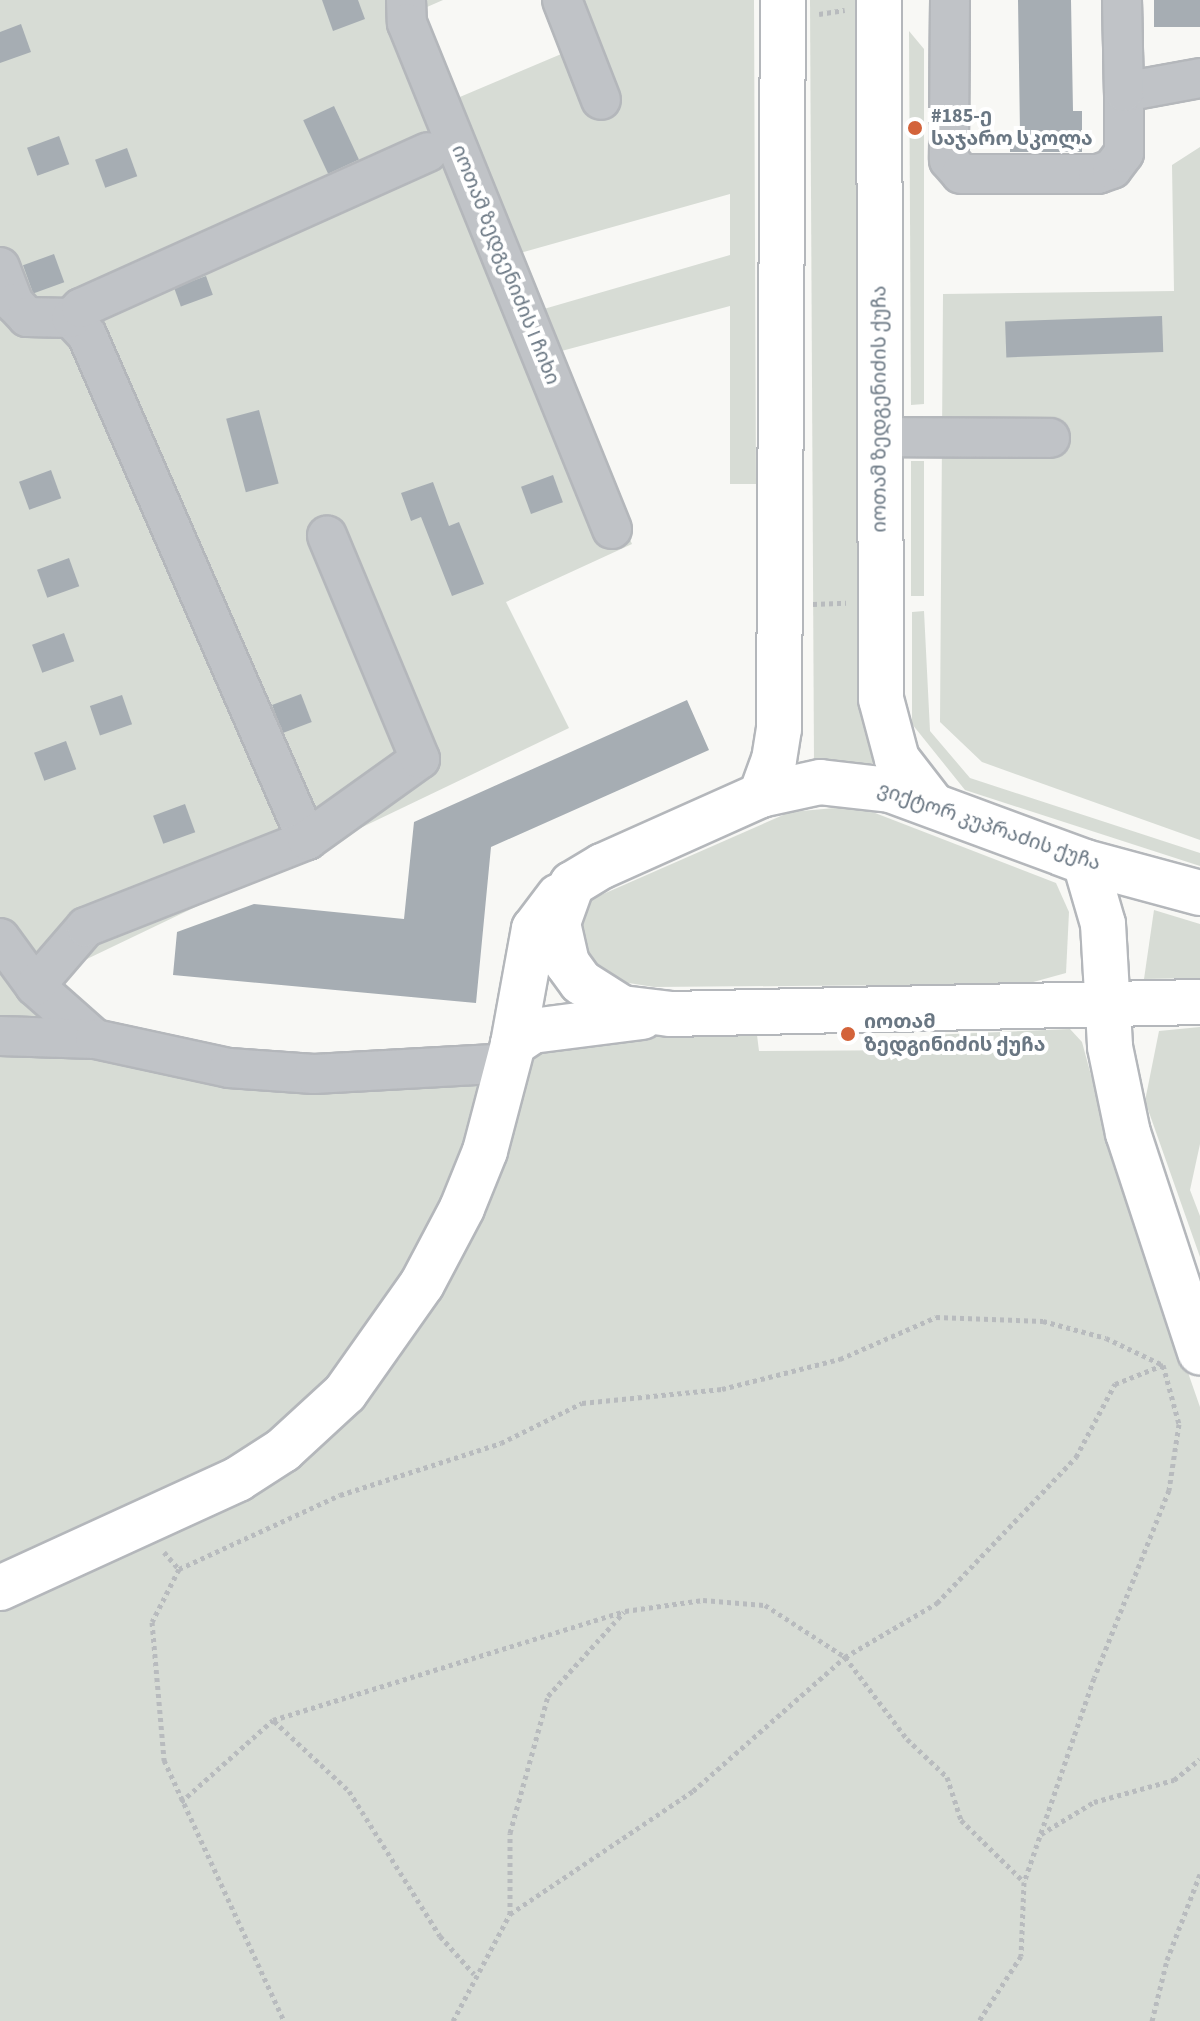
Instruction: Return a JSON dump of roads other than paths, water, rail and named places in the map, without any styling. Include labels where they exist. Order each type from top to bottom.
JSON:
[{"type":"main road","name":"იოთამ ზედგენიძის ქუჩა","points":[[868,4],[881,437],[885,730],[903,768],[931,803]]},
{"type":"main road","points":[[761,795],[774,760],[779,716],[795,8]]},
{"type":"main road","name":"ვიქტორ კუპრაძის ქუჩა","points":[[572,884],[761,795],[790,786],[841,782],[931,803],[1085,862],[1200,893]]},
{"type":"main road","points":[[1085,862],[1103,924],[1107,1004],[1128,1133],[1184,1347]]},
{"type":"main road","points":[[572,884],[558,923],[567,963],[581,982],[622,1008],[670,1014]]},
{"type":"main road","points":[[0,1588],[238,1479],[283,1450],[345,1393],[442,1250],[485,1151],[511,1053],[534,929],[572,884]]},
{"type":"main road","points":[[511,1053],[550,1028],[670,1014],[1200,1002]]},
{"type":"street","name":"იოთამ ზედგენიძის I ჩიხი","points":[[406,0],[407,23],[612,529]]},
{"type":"street","points":[[562,0],[601,100]]},
{"type":"street","points":[[950,0],[949,160],[961,174],[1098,174],[1112,169],[1124,153],[1122,0]]},
{"type":"street","points":[[1124,92],[1200,78]]},
{"type":"street","points":[[71,318],[81,308],[428,152]]},
{"type":"street","points":[[0,267],[14,303],[27,317],[71,318],[87,335],[307,840]]},
{"type":"street","points":[[881,437],[1050,438]]},
{"type":"street","points":[[35,986],[86,927],[307,840],[420,759],[327,536]]},
{"type":"street","points":[[0,938],[35,986],[95,1039]]},
{"type":"street","points":[[0,1036],[95,1039],[229,1068],[314,1074],[511,1053]]},
{"type":"place","name":"#185-ე საჯარო სკოლა","points":[[915,128]]},
{"type":"place","name":"იოთამ ზედგინიძის ქუჩა","points":[[848,1034]]}]
